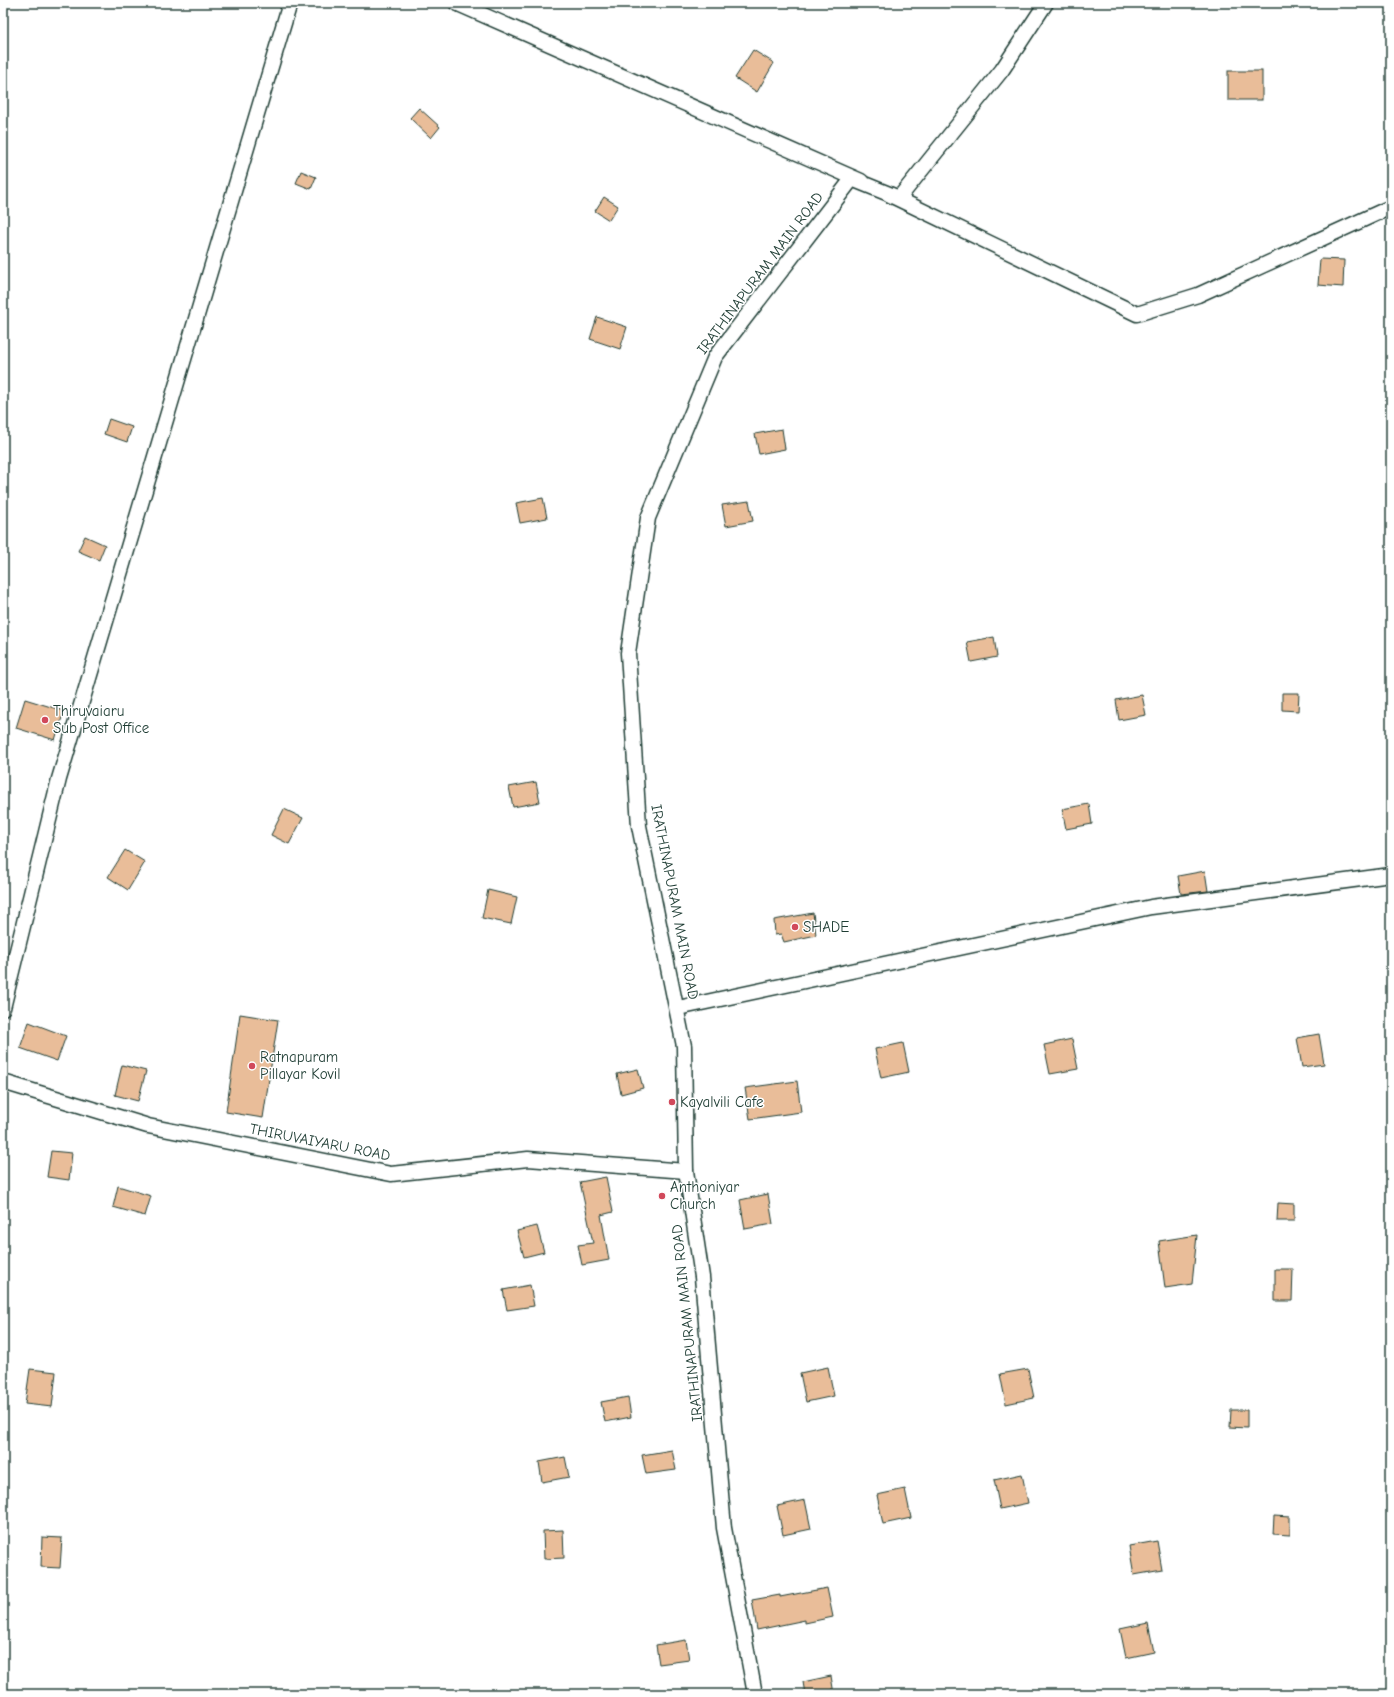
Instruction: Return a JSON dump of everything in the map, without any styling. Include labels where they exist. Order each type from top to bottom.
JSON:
[{"type":"street","points":[[3,1008],[59,779],[290,3]]},
{"type":"street","points":[[456,3],[880,190],[1137,314],[1198,295],[1391,207]]},
{"type":"street","name":"IRATHINAPURAM MAIN ROAD","points":[[755,1694],[724,1528],[702,1277],[686,1170],[684,1046],[678,1008],[639,826],[628,652],[648,518],[715,357],[852,179],[899,198],[1002,70],[1046,3]]},
{"type":"street","points":[[678,1008],[1151,907],[1391,875]]},
{"type":"street","name":"THIRUVAIYARU ROAD","points":[[3,1082],[148,1126],[391,1174],[528,1158],[686,1170]]},
{"type":"building","points":[[753,50],[774,63],[757,92],[735,78]]},
{"type":"building","points":[[1228,71],[1262,71],[1262,100],[1228,100]]},
{"type":"building","points":[[419,108],[440,127],[431,138],[410,118]]},
{"type":"building","points":[[301,171],[316,177],[311,189],[296,183]]},
{"type":"building","points":[[604,197],[618,206],[609,220],[595,211]]},
{"type":"building","points":[[1320,259],[1344,260],[1343,287],[1318,285]]},
{"type":"building","points":[[597,317],[627,327],[620,349],[590,339]]},
{"type":"building","points":[[109,419],[132,427],[127,442],[104,434]]},
{"type":"building","points":[[782,429],[785,449],[759,454],[755,434]]},
{"type":"building","points":[[543,498],[547,518],[520,523],[516,503]]},
{"type":"building","points":[[749,501],[753,521],[726,526],[722,505]]},
{"type":"building","points":[[85,536],[105,545],[99,560],[78,551]]},
{"type":"building","points":[[994,637],[997,657],[971,662],[967,642]]},
{"type":"building","points":[[1282,693],[1299,693],[1298,711],[1282,710]]},
{"type":"building","points":[[1142,695],[1146,715],[1119,720],[1116,700]]},
{"type":"building","points":[[25,699],[64,711],[55,740],[16,728]]},
{"type":"building","points":[[536,782],[540,802],[513,807],[509,787]]},
{"type":"building","points":[[1089,804],[1092,824],[1066,829],[1062,809]]},
{"type":"building","points":[[284,809],[303,818],[289,844],[271,835]]},
{"type":"building","points":[[125,850],[145,862],[128,890],[108,877]]},
{"type":"building","points":[[1205,871],[1208,891],[1181,894],[1178,876]]},
{"type":"building","points":[[488,890],[517,897],[511,924],[482,918]]},
{"type":"building","name":"SHADE","points":[[813,913],[816,935],[784,942],[781,934],[775,935],[774,920]]},
{"type":"building","name":"Ratnapuram Pillayar Kovil","points":[[240,1014],[278,1020],[263,1118],[226,1112]]},
{"type":"building","points":[[29,1022],[66,1036],[57,1061],[20,1048]]},
{"type":"building","points":[[1319,1034],[1324,1064],[1302,1067],[1297,1038]]},
{"type":"building","points":[[1072,1039],[1078,1069],[1050,1074],[1044,1045]]},
{"type":"building","points":[[903,1043],[909,1072],[881,1078],[875,1049]]},
{"type":"building","points":[[122,1065],[146,1071],[138,1101],[115,1095]]},
{"type":"building","points":[[638,1069],[643,1088],[621,1094],[617,1074]]},
{"type":"building","points":[[797,1081],[801,1112],[750,1119],[745,1088]]},
{"type":"building","points":[[51,1151],[72,1153],[69,1180],[47,1177]]},
{"type":"building","points":[[606,1177],[613,1212],[601,1215],[609,1260],[582,1265],[578,1245],[593,1243],[580,1182]]},
{"type":"building","points":[[118,1186],[151,1196],[145,1216],[113,1207]]},
{"type":"building","points":[[768,1194],[773,1224],[745,1229],[740,1200]]},
{"type":"building","points":[[1278,1203],[1294,1204],[1294,1221],[1277,1221]]},
{"type":"building","points":[[537,1226],[544,1252],[524,1257],[517,1231]]},
{"type":"building","points":[[1197,1235],[1192,1284],[1165,1288],[1159,1241]]},
{"type":"building","points":[[1275,1269],[1293,1269],[1292,1301],[1275,1301]]},
{"type":"building","points":[[530,1285],[534,1306],[507,1310],[503,1290]]},
{"type":"building","points":[[828,1367],[834,1396],[806,1402],[800,1373]]},
{"type":"building","points":[[30,1369],[56,1372],[52,1407],[25,1404]]},
{"type":"building","points":[[1028,1369],[1034,1398],[1006,1404],[1000,1374]]},
{"type":"building","points":[[628,1397],[631,1417],[605,1422],[601,1402]]},
{"type":"building","points":[[1231,1410],[1247,1410],[1247,1428],[1230,1427]]},
{"type":"building","points":[[672,1450],[676,1470],[646,1474],[642,1455]]},
{"type":"building","points":[[565,1457],[569,1477],[542,1482],[539,1462]]},
{"type":"building","points":[[1022,1474],[1028,1503],[1000,1509],[994,1480]]},
{"type":"building","points":[[905,1489],[911,1518],[883,1524],[877,1495]]},
{"type":"building","points":[[805,1500],[811,1529],[783,1535],[777,1506]]},
{"type":"building","points":[[1274,1516],[1290,1517],[1290,1535],[1273,1534]]},
{"type":"building","points":[[563,1530],[564,1558],[544,1559],[543,1531]]},
{"type":"building","points":[[42,1537],[62,1538],[60,1568],[41,1567]]},
{"type":"building","points":[[1157,1541],[1162,1570],[1134,1575],[1129,1546]]},
{"type":"building","points":[[827,1588],[833,1617],[805,1623],[805,1620],[757,1630],[752,1600],[780,1595],[780,1597]]},
{"type":"building","points":[[1148,1623],[1154,1652],[1126,1658],[1120,1629]]},
{"type":"building","points":[[686,1640],[689,1660],[659,1664],[656,1645]]},
{"type":"building","points":[[831,1676],[834,1694],[805,1694],[803,1682]]},
{"type":"place","name":"Thiruvaiaru Sub Post Office","points":[[45,720]]},
{"type":"place","name":"SHADE","points":[[795,927]]},
{"type":"place","name":"Ratnapuram Pillayar Kovil","points":[[252,1066]]},
{"type":"place","name":"Kayalvili Cafe","points":[[672,1102]]},
{"type":"place","name":"Anthoniyar Church","points":[[662,1196]]}]
